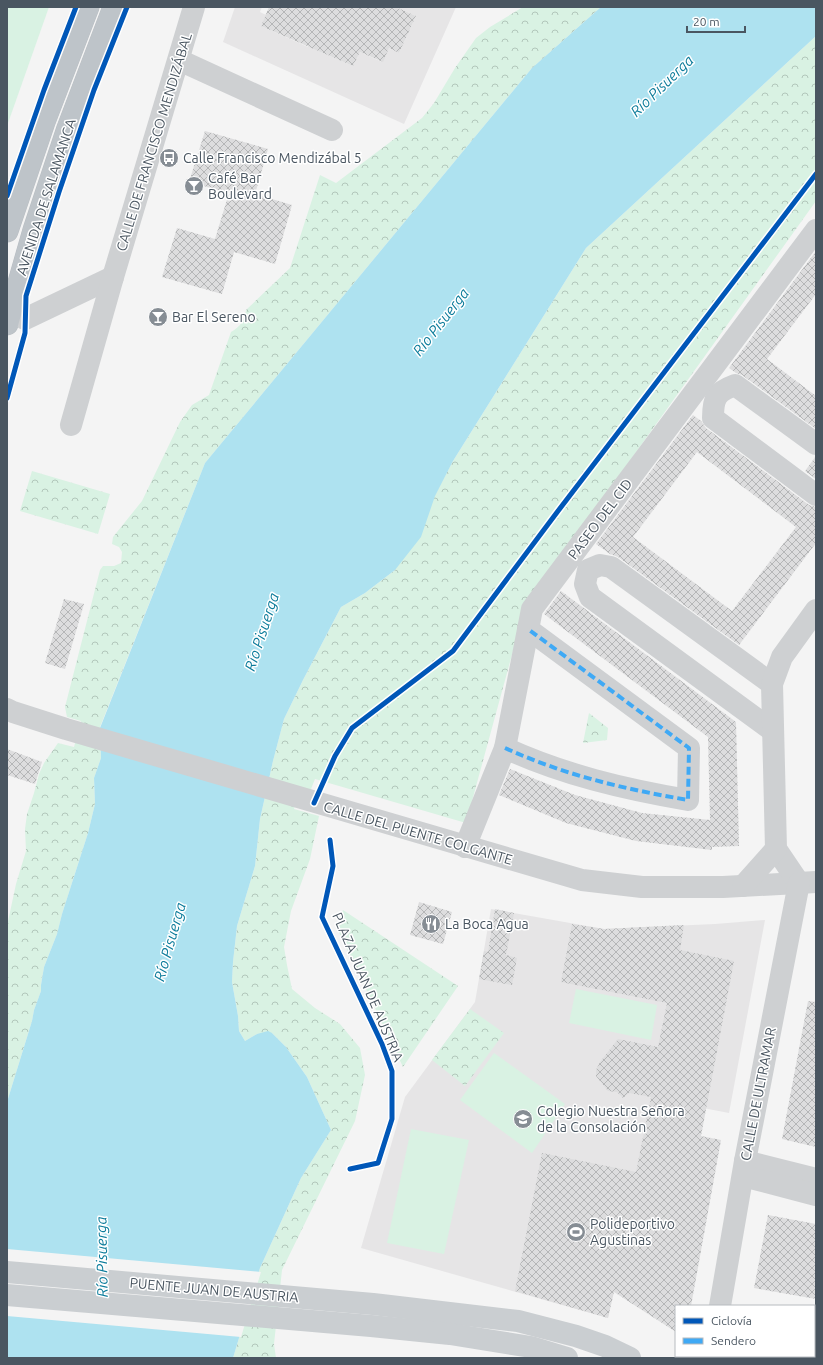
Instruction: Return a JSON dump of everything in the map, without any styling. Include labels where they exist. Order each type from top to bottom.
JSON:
[{"type":"highway","name":"AVENIDA DE SALAMANCA","points":[[7,231],[44,122],[88,7]]},
{"type":"highway","name":"AVENIDA DE SALAMANCA","points":[[13,323],[34,230],[66,136],[114,7]]},
{"type":"main road","name":"PUENTE JUAN DE AUSTRIA","points":[[7,1272],[373,1304],[518,1321],[576,1336],[605,1346],[630,1358]]},
{"type":"main road","name":"PUENTE JUAN DE AUSTRIA","points":[[7,1295],[450,1334],[531,1347],[567,1358]]},
{"type":"street","name":"CALLE DE FRANCISCO MENDIZÁBAL","points":[[71,425],[113,276],[194,7]]},
{"type":"street","points":[[178,60],[332,130]]},
{"type":"street","name":"PASEO DEL CID","points":[[465,847],[505,748],[532,609],[816,230]]},
{"type":"street","points":[[13,323],[113,276]]},
{"type":"street","points":[[816,444],[735,385],[722,390],[715,399],[713,418],[816,495]]},
{"type":"street","points":[[772,684],[611,567],[600,565],[588,570],[585,584],[590,597],[773,731]]},
{"type":"street","points":[[743,886],[776,849],[772,684],[782,657],[816,610]]},
{"type":"street","points":[[505,748],[536,762],[581,777],[646,793],[688,800],[690,748],[528,629]]},
{"type":"street","name":"CALLE DEL PUENTE COLGANTE","points":[[7,709],[66,729],[314,803],[582,880],[642,887],[743,886],[810,880]]},
{"type":"street","points":[[776,849],[810,880]]},
{"type":"street","name":"CALLE DE ULTRAMAR","points":[[720,1305],[744,1168],[810,880]]},
{"type":"street","points":[[744,1168],[816,1178]]},
{"type":"street","points":[[744,1168],[816,1195]]},
{"type":"shaded area","points":[[235,7],[262,7],[260,12],[266,15],[261,26],[308,47],[326,7],[321,52],[353,66],[360,52],[382,62],[389,48],[399,53],[416,16],[396,7],[456,7],[404,124],[223,42]]},
{"type":"shaded area","name":"Colegio Nuestra Señora de la Consolación","points":[[491,909],[604,929],[715,924],[765,920],[729,1113],[651,1098],[608,1318],[361,1248],[405,1097],[475,1002]]},
{"type":"green space","points":[[7,7],[49,7],[7,126]]},
{"type":"green space","points":[[523,7],[601,7],[532,68],[205,463],[100,727],[101,758],[94,778],[95,804],[88,833],[57,934],[44,967],[41,991],[7,1102],[7,926],[16,884],[26,851],[25,829],[27,814],[39,774],[44,763],[58,743],[74,747],[81,721],[67,717],[65,707],[100,570],[103,566],[114,566],[121,563],[122,552],[119,547],[112,544],[113,537],[142,501],[180,422],[192,405],[209,395],[231,332],[242,323],[246,310],[290,268],[320,175],[336,183],[422,118],[434,103],[455,68],[476,38],[490,27]]},
{"type":"green space","points":[[816,36],[816,201],[525,607],[466,823],[315,779],[311,789],[308,790],[300,788],[294,809],[319,816],[310,859],[291,911],[284,947],[292,989],[315,1008],[340,1024],[360,1048],[365,1075],[355,1121],[282,1270],[274,1344],[276,1358],[233,1358],[260,1268],[301,1178],[331,1130],[307,1077],[286,1047],[272,1033],[257,1034],[245,1041],[239,1031],[232,982],[237,926],[255,866],[260,819],[284,719],[341,607],[365,593],[395,570],[453,461],[586,248]]},
{"type":"green space","points":[[32,471],[110,494],[98,534],[20,511]]},
{"type":"green space","points":[[589,713],[608,728],[607,740],[583,743]]},
{"type":"green space","points":[[343,910],[458,986],[403,1067],[336,926]]},
{"type":"green space","points":[[576,989],[657,1005],[651,1040],[569,1023]]},
{"type":"green space","points":[[470,1009],[504,1033],[465,1086],[432,1060]]},
{"type":"green space","points":[[494,1053],[565,1104],[532,1153],[460,1100]]},
{"type":"green space","points":[[411,1129],[469,1140],[444,1254],[387,1243]]},
{"type":"water","name":"Río Pisuerga","points":[[601,7],[816,7],[816,36],[586,248],[453,461],[435,496],[421,537],[395,570],[365,593],[341,607],[284,719],[260,819],[255,866],[237,926],[232,982],[239,1031],[245,1041],[257,1034],[268,1031],[286,1047],[307,1077],[331,1130],[301,1178],[260,1268],[233,1358],[7,1358],[7,1102],[41,991],[44,967],[57,934],[88,833],[95,804],[94,778],[101,758],[100,728],[205,463],[532,68]]},
{"type":"pier","points":[[7,1249],[261,1272],[241,1337],[7,1316]]},
{"type":"building","points":[[269,7],[396,7],[416,16],[399,53],[389,48],[383,62],[360,52],[353,66],[261,26]]},
{"type":"building","points":[[205,131],[268,149],[255,194],[292,205],[275,264],[234,252],[222,294],[162,277],[177,228],[215,239],[229,193],[189,182]]},
{"type":"building","points":[[816,251],[816,294],[767,359],[816,396],[816,429],[742,375],[729,368]]},
{"type":"building","points":[[693,415],[701,421],[706,428],[809,505],[816,507],[816,543],[739,645],[618,557],[610,554],[596,544]],"holes":[[[697,452],[796,527],[732,611],[633,537]]]},
{"type":"building","points":[[816,456],[816,479],[805,471]]},
{"type":"building","points":[[561,591],[736,722],[739,846],[712,847],[712,850],[636,841],[566,823],[499,795],[510,769],[575,795],[642,813],[710,820],[708,737],[544,614]]},
{"type":"building","points":[[64,599],[84,604],[65,669],[45,663]]},
{"type":"building","points":[[7,749],[42,762],[35,784],[7,775]]},
{"type":"building","name":"La Boca Agua","points":[[419,902],[452,912],[443,944],[410,935]]},
{"type":"building","points":[[495,909],[514,913],[506,955],[517,958],[512,985],[479,979],[484,951],[488,952]]},
{"type":"building","points":[[572,924],[604,929],[684,925],[680,950],[734,961],[701,1136],[721,1140],[691,1305],[675,1305],[675,1331],[614,1292],[608,1318],[515,1291],[542,1153],[636,1172],[651,1097],[629,1093],[623,1098],[617,1092],[608,1091],[596,1076],[596,1070],[600,1062],[618,1039],[658,1047],[667,1003],[561,982]]},
{"type":"building","points":[[808,1001],[816,1002],[816,1147],[782,1139]]},
{"type":"building","points":[[768,1215],[816,1224],[816,1299],[754,1288]]},
{"type":"marked path","points":[[505,748],[549,766],[595,780],[688,800],[689,748],[528,629]]},
{"type":"cycle path","points":[[7,196],[44,90],[76,7]]},
{"type":"cycle path","points":[[7,398],[25,333],[26,296],[59,192],[94,90],[127,7]]},
{"type":"cycle path","points":[[314,803],[335,756],[352,728],[453,651],[558,511],[816,174]]},
{"type":"cycle path","name":"PLAZA JUAN DE AUSTRIA","points":[[330,840],[333,866],[322,917],[382,1044],[392,1071],[392,1119],[378,1163],[350,1169]]},
{"type":"place","name":"Calle Francisco Mendizábal 5","points":[[169,158]]},
{"type":"place","name":"Café Bar Boulevard","points":[[194,186]]},
{"type":"place","name":"Bar El Sereno","points":[[158,317]]},
{"type":"place","name":"La Boca Agua","points":[[431,924]]},
{"type":"place","name":"Colegio Nuestra Señora de la Consolación","points":[[523,1119]]},
{"type":"place","name":"Polideportivo Agustinas","points":[[576,1232]]}]
